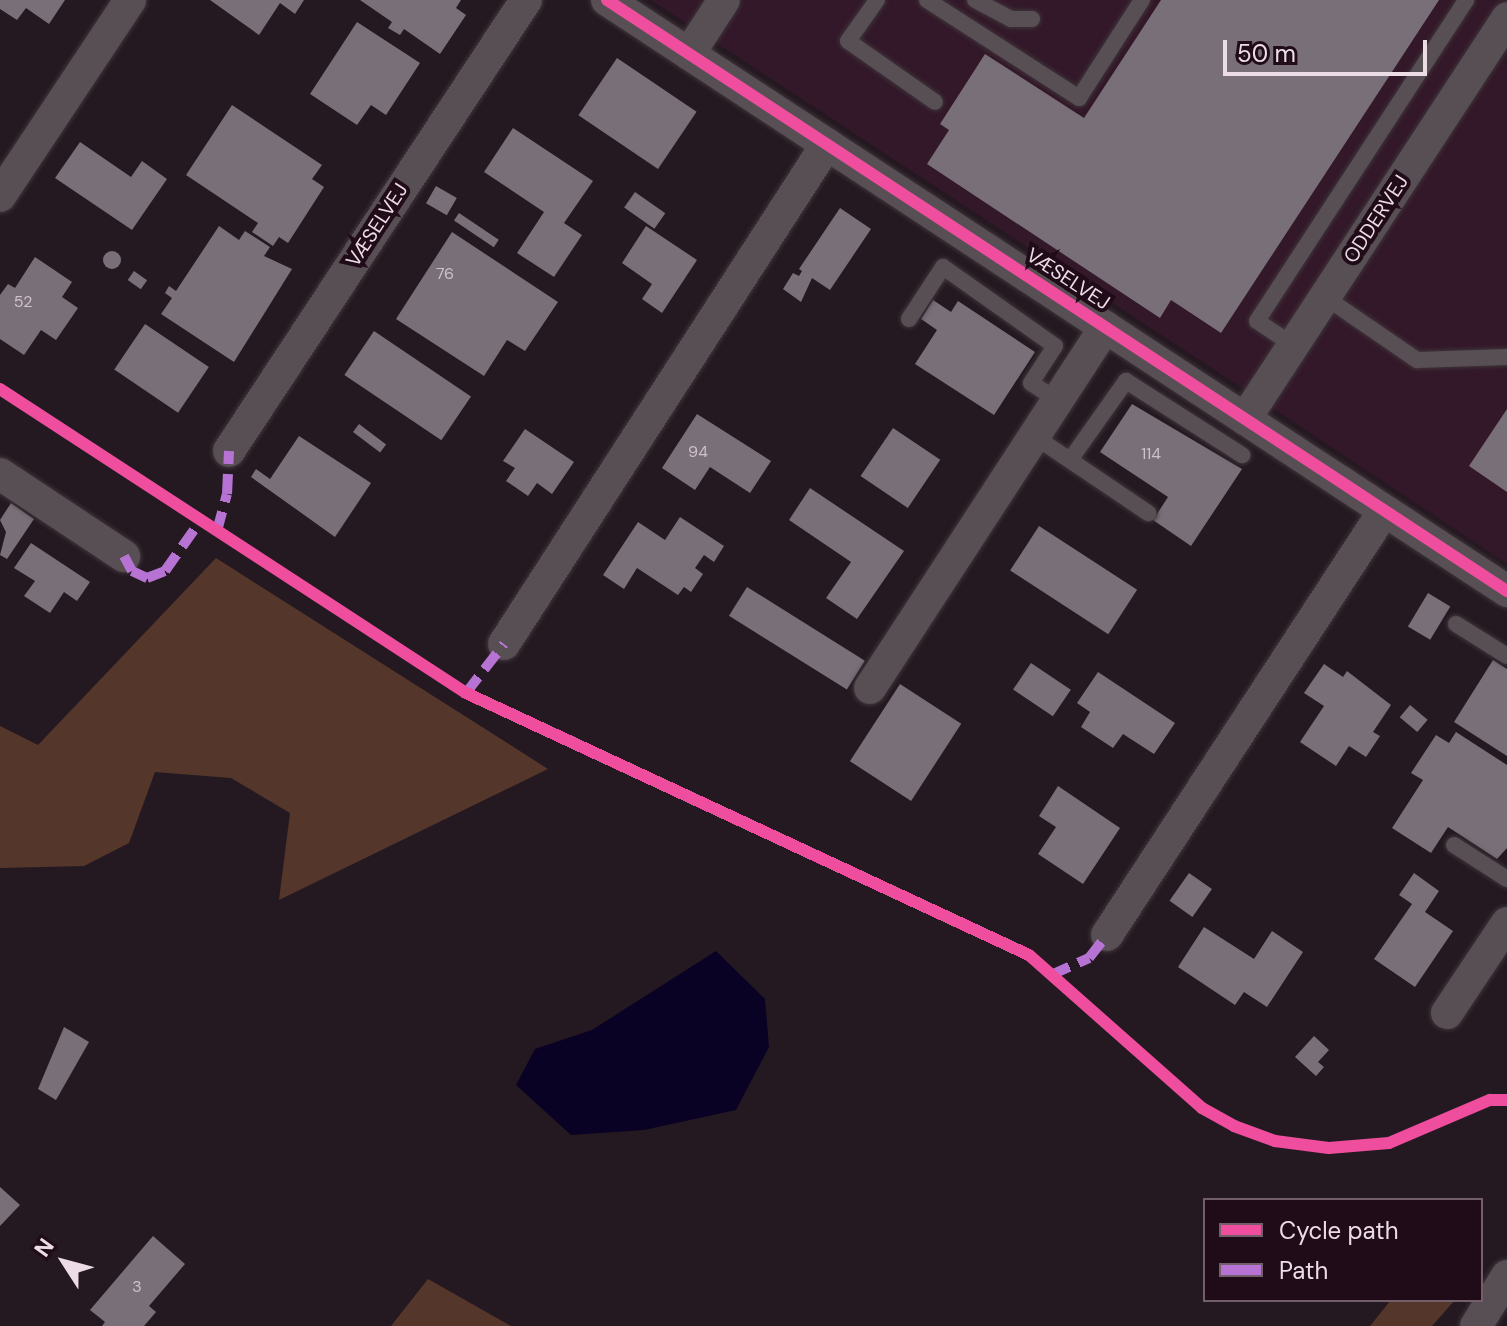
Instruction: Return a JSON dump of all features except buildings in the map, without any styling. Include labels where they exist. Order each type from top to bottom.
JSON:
[{"type":"street","points":[[0,196],[130,0]]},
{"type":"street","name":"VÆSELVEJ","points":[[229,451],[526,0]]},
{"type":"street","name":"VÆSELVEJ","points":[[607,0],[1507,591]]},
{"type":"street","points":[[689,54],[724,0]]},
{"type":"street","name":"ODDERVEJ","points":[[1245,419],[1507,18]]},
{"type":"street","points":[[504,644],[827,144]]},
{"type":"street","name":"VÆSELVEJ","points":[[870,688],[1105,327]]},
{"type":"street","points":[[0,474],[124,556]]},
{"type":"street","points":[[1107,935],[1384,511]]},
{"type":"street","points":[[1447,1013],[1507,923]]},
{"type":"street","points":[[1476,1326],[1507,1276]]},
{"type":"lane","points":[[877,0],[848,41],[935,102]]},
{"type":"lane","points":[[927,0],[1079,98],[1142,0]]},
{"type":"lane","points":[[975,0],[1011,19],[1032,19]]},
{"type":"lane","points":[[1293,345],[1257,321],[1466,0]]},
{"type":"lane","points":[[909,319],[943,267],[1055,346],[1031,383],[1057,400]]},
{"type":"lane","points":[[1325,297],[1417,360],[1507,357]]},
{"type":"lane","points":[[1070,460],[1126,381],[1242,455]]},
{"type":"lane","points":[[1034,436],[1148,513]]},
{"type":"lane","points":[[1456,624],[1507,656]]},
{"type":"lane","points":[[1454,845],[1507,879]]},
{"type":"shaded area","points":[[651,0],[1507,0],[1507,564],[1239,386]]},
{"type":"shaded area","points":[[216,558],[548,769],[279,900],[290,813],[231,778],[155,772],[129,843],[84,866],[0,868],[0,726],[38,745]]},
{"type":"shaded area","points":[[716,951],[765,999],[769,1047],[736,1110],[644,1130],[571,1135],[516,1085],[535,1049],[592,1030]]},
{"type":"shaded area","points":[[428,1279],[511,1326],[391,1326]]},
{"type":"shaded area","points":[[1389,1302],[1453,1302],[1432,1326],[1370,1326]]},
{"type":"marked path","points":[[217,531],[227,494],[229,451]]},
{"type":"marked path","points":[[124,556],[132,571],[147,578],[165,571],[201,520]]},
{"type":"marked path","points":[[466,693],[504,644]]},
{"type":"marked path","points":[[1051,975],[1089,958],[1107,935]]},
{"type":"cycle path","points":[[607,0],[1507,591]]},
{"type":"cycle path","points":[[0,389],[466,693],[1029,955],[1202,1108],[1234,1126],[1275,1141],[1329,1148],[1389,1143],[1490,1100],[1507,1100]]}]
